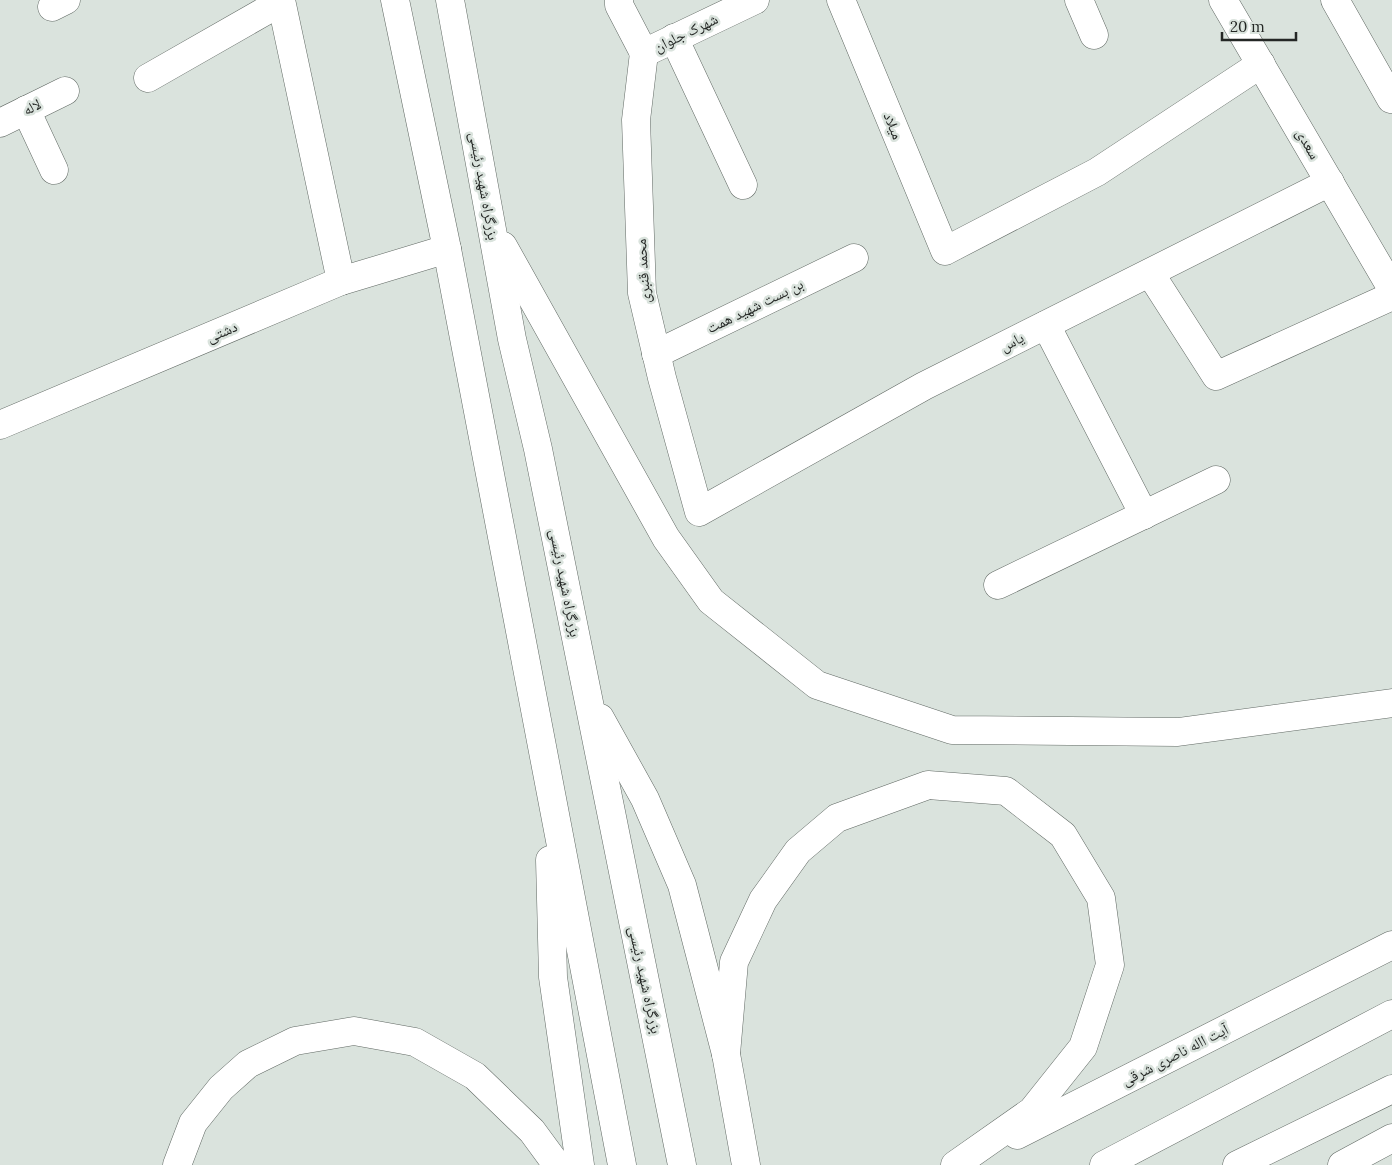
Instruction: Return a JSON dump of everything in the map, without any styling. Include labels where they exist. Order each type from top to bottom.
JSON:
[{"type":"main road","points":[[395,0],[447,249],[547,781],[622,1165]]},
{"type":"main road","name":"بزرگراه شهید رئیسی","points":[[450,0],[512,339],[538,449],[682,1165]]},
{"type":"main road","name":"شهرک جلوان","points":[[644,53],[755,0]]},
{"type":"main road","name":"میلاد","points":[[841,0],[945,252],[1097,172],[1261,64]]},
{"type":"main road","points":[[1079,0],[1094,35]]},
{"type":"main road","name":"سعدی","points":[[1223,0],[1392,289]]},
{"type":"main road","points":[[1335,0],[1391,99]]},
{"type":"main road","points":[[148,78],[281,1],[341,281]]},
{"type":"main road","points":[[618,2],[644,53]]},
{"type":"main road","points":[[674,38],[743,185]]},
{"type":"main road","name":"محمد قنبری","points":[[644,53],[636,120],[642,293],[656,354],[698,512]]},
{"type":"main road","name":"لاله","points":[[0,123],[64,91]]},
{"type":"main road","points":[[26,110],[54,170]]},
{"type":"main road","name":"یاس","points":[[698,512],[924,386],[1330,182]]},
{"type":"main road","points":[[492,227],[666,538],[711,601],[817,685],[952,730],[1178,732],[1392,703]]},
{"type":"main road","name":"دشتی","points":[[0,425],[341,281],[447,249]]},
{"type":"main road","name":"بن بست شهید همت","points":[[656,354],[854,258]]},
{"type":"main road","points":[[1150,273],[1216,376],[1392,296]]},
{"type":"main road","points":[[1046,325],[1144,515]]},
{"type":"main road","points":[[998,585],[1216,480]]},
{"type":"main road","points":[[587,694],[645,798],[682,886],[726,1054],[746,1165]]},
{"type":"main road","points":[[547,781],[553,977],[580,1165]]},
{"type":"main road","points":[[726,1054],[734,962],[763,900],[798,851],[837,818],[928,785],[1006,791],[1063,835],[1101,898],[1110,965],[1083,1047],[1032,1111],[957,1165]]},
{"type":"main road","name":"آیت االه ناصری شرقی","points":[[957,1165],[1392,945]]},
{"type":"main road","points":[[1104,1165],[1392,1014]]},
{"type":"main road","points":[[177,1165],[193,1123],[221,1088],[248,1064],[295,1041],[354,1031],[415,1042],[475,1076],[532,1131],[557,1165]]},
{"type":"main road","points":[[1237,1165],[1392,1089]]},
{"type":"main road","points":[[1342,1165],[1392,1138]]}]
